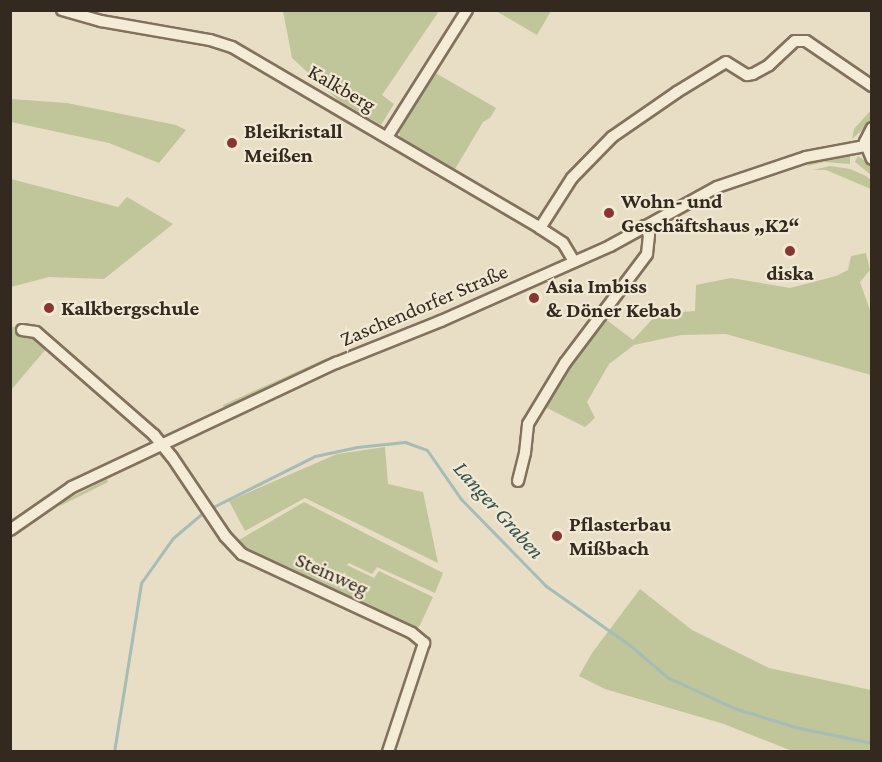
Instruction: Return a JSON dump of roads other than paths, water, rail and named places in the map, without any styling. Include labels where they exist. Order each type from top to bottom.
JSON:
[{"type":"street","name":"Kalkberg","points":[[62,10],[101,21],[210,40],[232,47],[540,228],[563,243],[574,261]]},
{"type":"street","points":[[387,137],[467,10]]},
{"type":"street","points":[[540,228],[568,184],[590,157],[639,117],[726,62],[747,75],[753,74],[769,65],[795,41],[806,41],[872,86]]},
{"type":"street","points":[[872,128],[866,146],[872,159]]},
{"type":"street","name":"Zaschendorfer Straße","points":[[10,530],[72,487],[336,363],[441,321],[574,261],[730,182],[806,157],[866,146]]},
{"type":"street","points":[[518,482],[525,453],[528,424],[565,363],[647,254],[650,236],[645,226]]},
{"type":"street","name":"Steinweg","points":[[22,330],[36,332],[163,444],[215,523],[233,546],[252,560],[412,633],[424,643],[388,752]]},
{"type":"waterway","name":"Langer Graben","points":[[211,508],[315,456],[357,447],[405,442],[427,450],[461,499],[546,586],[631,646],[667,677],[734,708],[795,727],[872,743]]},
{"type":"waterway","name":"Langer Graben","points":[[114,752],[141,583],[173,538],[205,511]]},
{"type":"place","name":"Bleikristall Meißen","points":[[232,143]]},
{"type":"place","name":"Wohn- und Geschäftshaus „K2“","points":[[609,213]]},
{"type":"place","name":"diska","points":[[790,251]]},
{"type":"place","name":"Asia Imbiss & Döner Kebab","points":[[534,298]]},
{"type":"place","name":"Kalkbergschule","points":[[49,308]]},
{"type":"place","name":"Pflasterbau Mißbach","points":[[557,536]]}]
